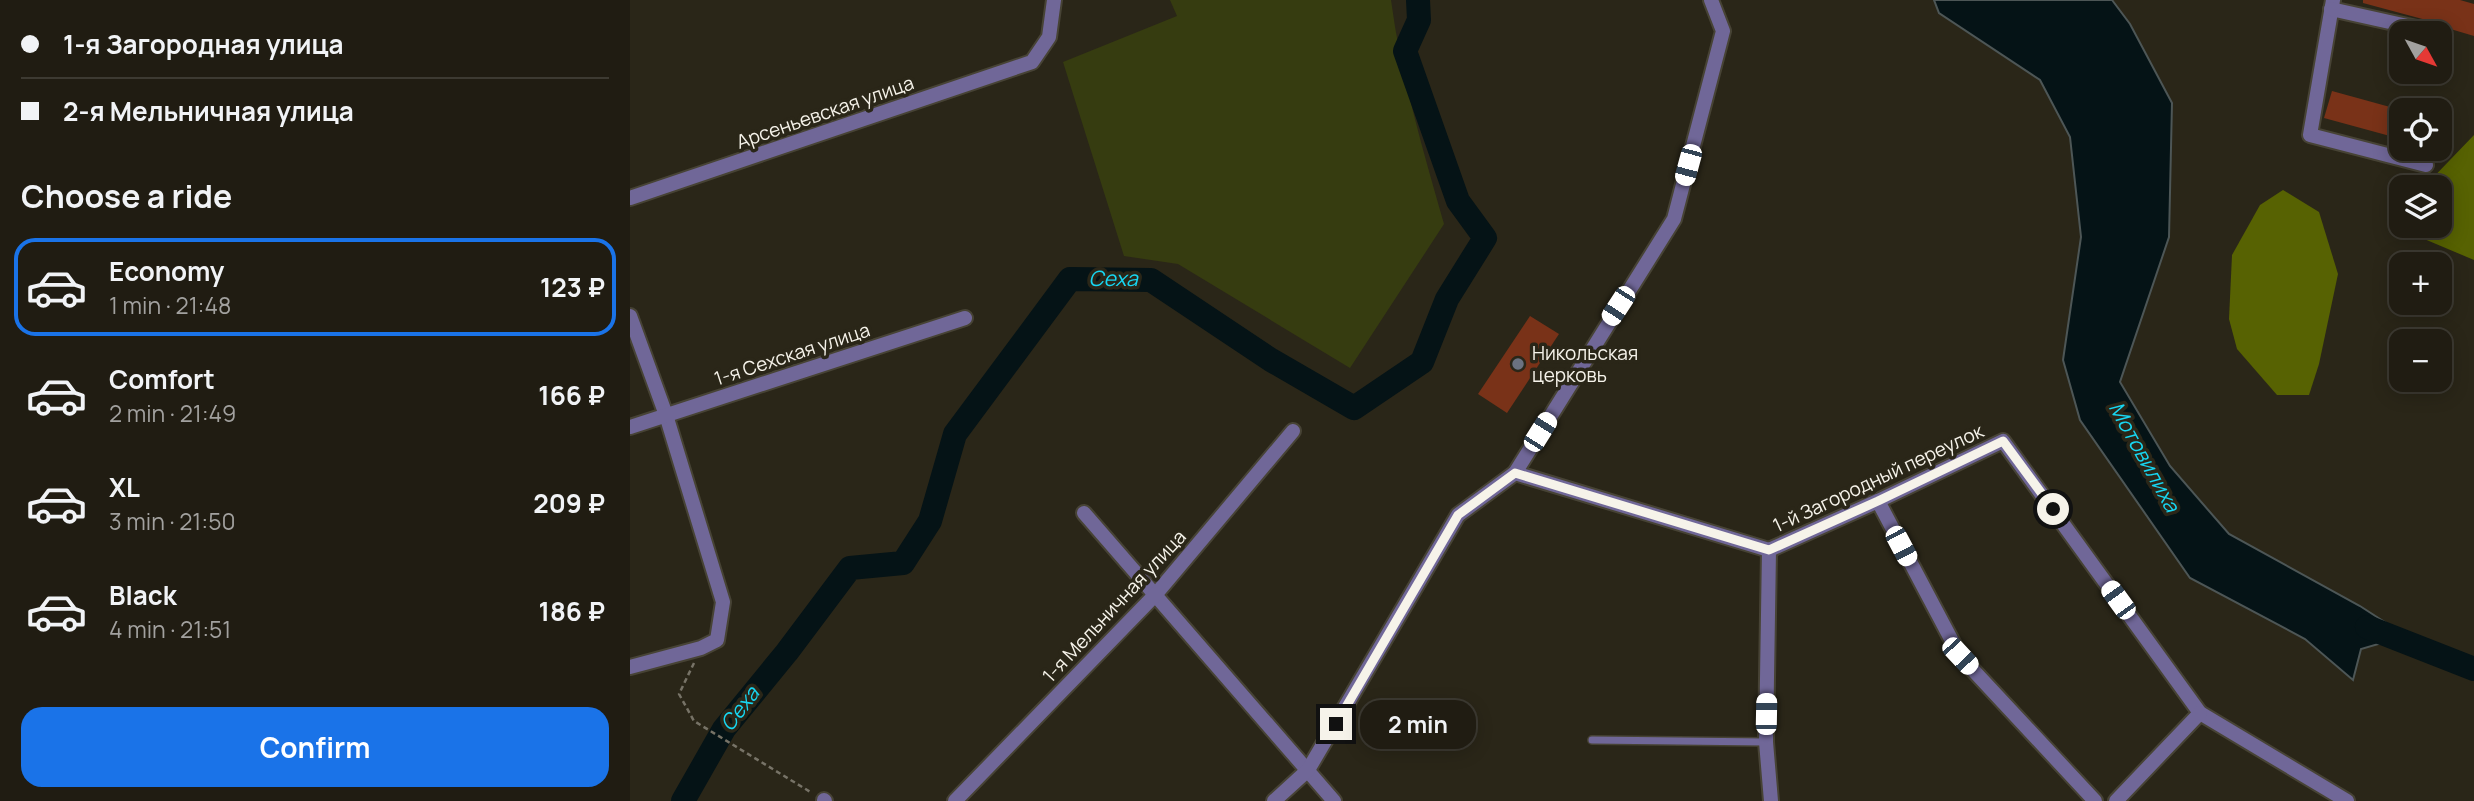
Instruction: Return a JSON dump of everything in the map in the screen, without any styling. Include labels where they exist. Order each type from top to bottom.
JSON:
[{"type":"street","name":"Арсеньевская улица","points":[[630,198],[1032,62],[1049,37],[1054,0]]},
{"type":"street","points":[[1274,801],[1308,770],[1458,515],[1515,473],[1674,219],[1723,31],[1711,0]]},
{"type":"street","points":[[2395,21],[2332,4],[2310,135],[2426,166]]},
{"type":"street","points":[[630,316],[666,415],[723,602],[717,640],[701,648],[630,667]]},
{"type":"street","name":"1-я Сехская улица","points":[[630,427],[965,317]]},
{"type":"street","name":"1-я Мельничная улица","points":[[955,801],[1156,594],[1293,431]]},
{"type":"street","name":"1-й Загородный переулок","points":[[1769,550],[2003,441],[2200,713]]},
{"type":"street","points":[[1515,473],[1769,550],[1766,741],[1771,801]]},
{"type":"street","points":[[1878,501],[1960,656],[2095,801]]},
{"type":"street","points":[[1084,513],[1334,801]]},
{"type":"street","points":[[2116,801],[2200,713],[2347,801]]},
{"type":"lane","points":[[1592,740],[1766,741]]},
{"type":"path","points":[[701,648],[679,694],[694,721],[825,801]]},
{"type":"green space","points":[[1170,0],[1391,0],[1407,85],[1444,224],[1350,368],[1178,264],[1124,256],[1063,62],[1177,16]]},
{"type":"green space","points":[[2474,135],[2474,260],[2422,238],[2452,238],[2452,175],[2436,175],[2452,161]]},
{"type":"green space","points":[[2283,190],[2319,212],[2338,274],[2319,364],[2309,395],[2277,395],[2237,349],[2229,319],[2232,255],[2260,205]]},
{"type":"water","points":[[1934,0],[2112,0],[2130,24],[2172,103],[2169,237],[2120,382],[2170,466],[2229,534],[2360,606],[2406,636],[2361,649],[2353,680],[2305,639],[2190,578],[2080,420],[2063,360],[2081,237],[2070,137],[2040,80],[1939,13]]},
{"type":"building","points":[[2363,0],[2460,0],[2474,4],[2474,36],[2452,29],[2452,21],[2430,21],[2363,3]]},
{"type":"building","points":[[2332,91],[2389,107],[2389,136],[2324,118]]},
{"type":"building","name":"Никольская церковь","points":[[1530,316],[1559,334],[1507,413],[1478,394]]},
{"type":"waterway","name":"Сеха","points":[[683,801],[724,729],[787,652],[850,568],[903,563],[930,521],[955,434],[1070,279],[1151,280],[1271,360],[1354,408],[1422,362],[1447,299],[1485,238],[1458,201],[1405,51],[1419,20],[1418,0]]},
{"type":"waterway","name":"Мотовилиха","points":[[2367,627],[2474,669]]},
{"type":"place","name":"Никольская церковь","points":[[1518,364]]},
{"type":"route","points":[[1336,724],[1458,515],[1515,473],[1769,550],[2003,441],[2053,509]]}]
